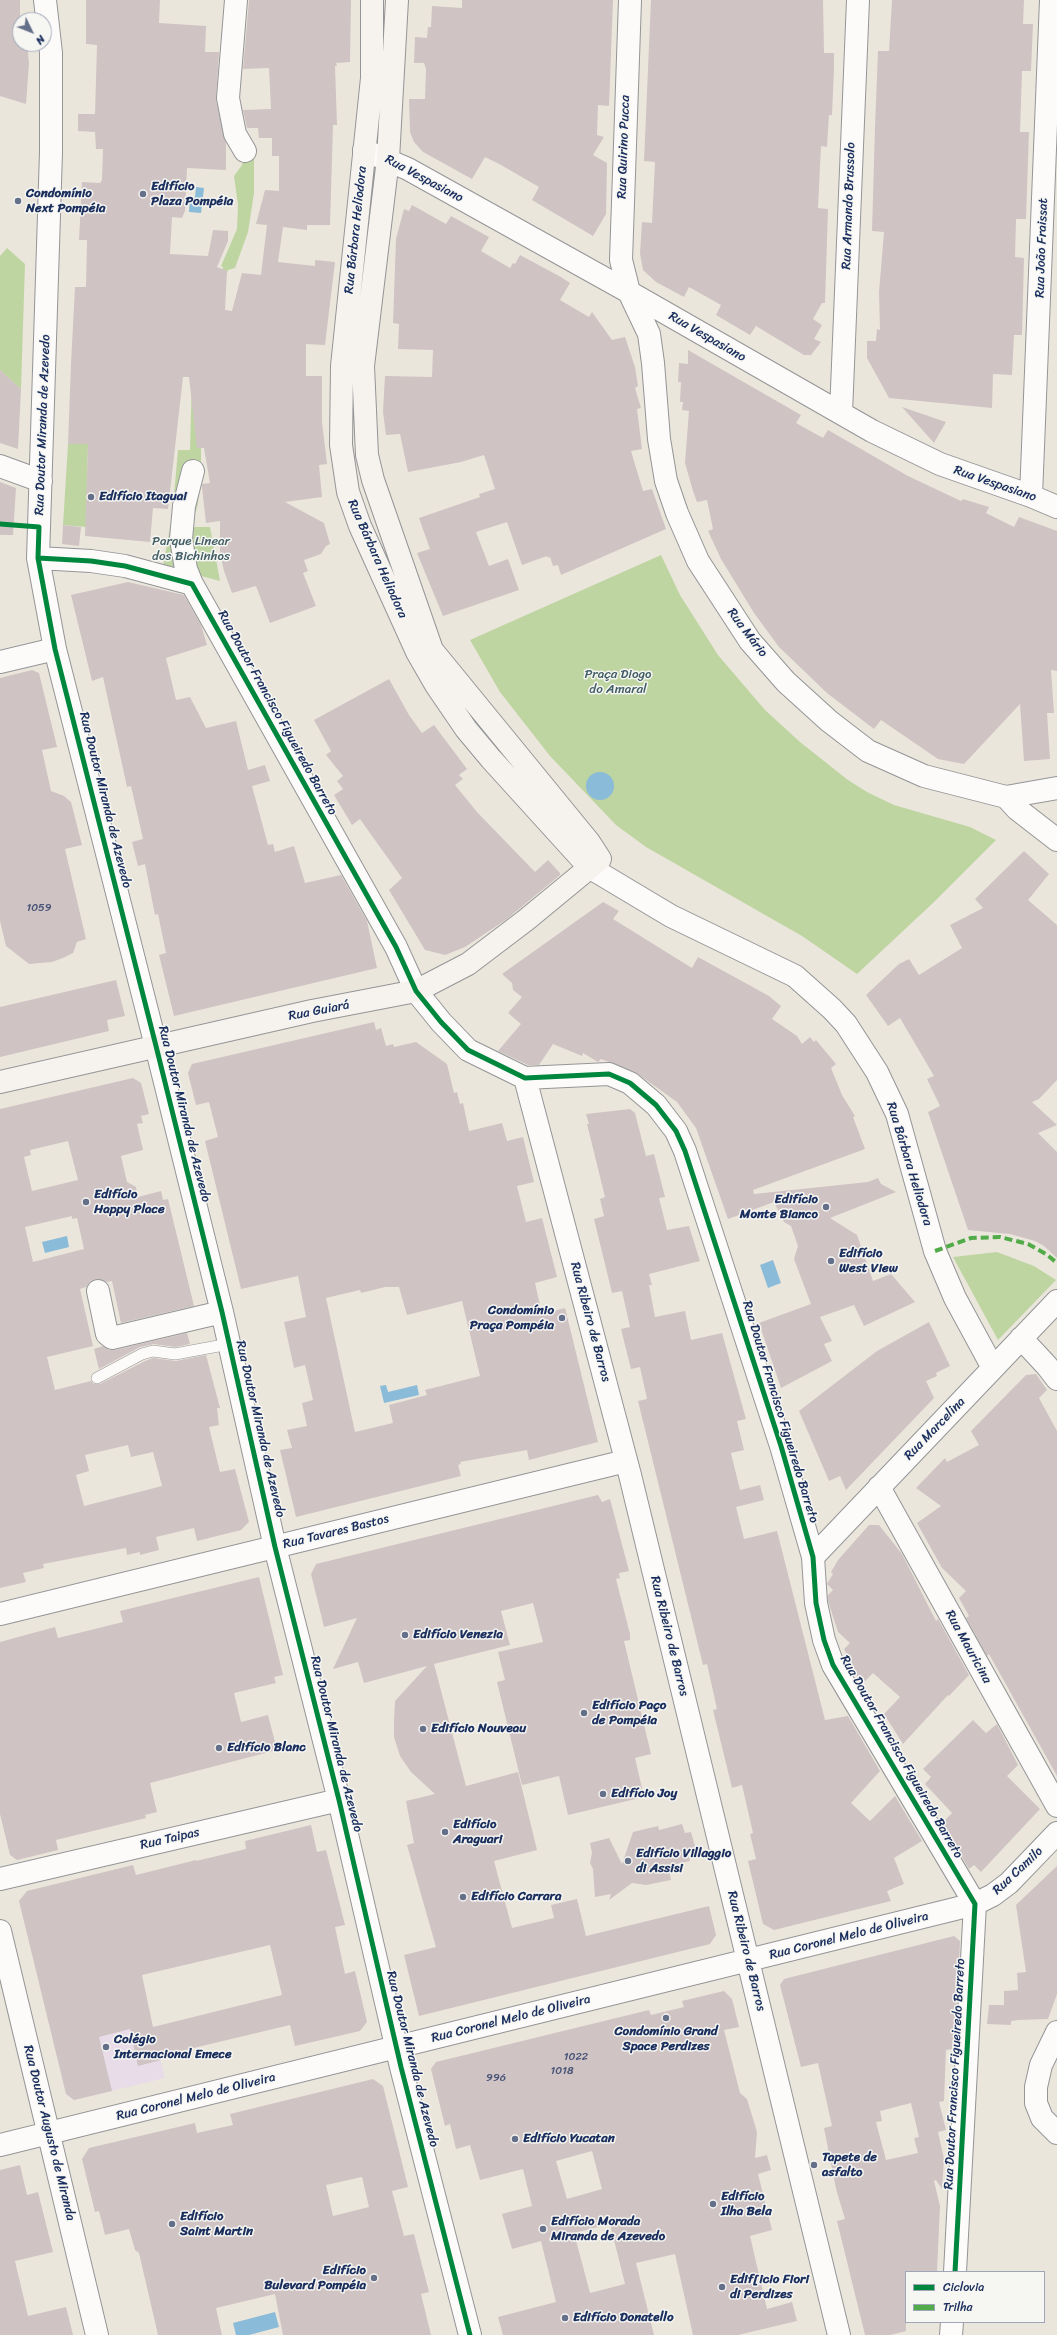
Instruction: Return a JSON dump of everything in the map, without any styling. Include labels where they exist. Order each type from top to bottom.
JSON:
[{"type":"street","name":"Rua Doutor Miranda de Azevedo","points":[[45,0],[50,53],[51,152],[42,481],[38,558],[55,649],[222,1312],[275,1547],[339,1800],[397,2047],[470,2335]]},
{"type":"street","points":[[236,0],[228,98],[235,134],[245,150]]},
{"type":"street","name":"Rua Bárbara Heliodora","points":[[372,0],[372,78],[342,366],[341,445],[348,492],[360,526],[417,652],[436,685],[466,729],[491,759],[599,868],[671,916],[795,976],[832,1008],[846,1024],[877,1072],[897,1114],[935,1251],[955,1298],[993,1368]]},
{"type":"street","name":"Rua Bárbara Heliodora","points":[[397,0],[388,159],[363,366],[367,455],[373,480],[432,650],[584,836],[599,868]]},
{"type":"street","name":"Rua Quirino Pucca","points":[[629,292],[621,260],[620,244],[630,0]]},
{"type":"street","name":"Rua Armando Brussolo","points":[[841,413],[858,0]]},
{"type":"street","name":"Rua João Fraissat","points":[[1031,496],[1051,0]]},
{"type":"street","name":"Rua Vespasiano","points":[[364,150],[388,159],[629,292],[872,431],[940,464],[1031,496],[1057,507]]},
{"type":"street","name":"Rua Mário","points":[[629,292],[649,334],[653,363],[659,439],[666,481],[677,513],[698,561],[750,641],[786,682],[810,705],[868,751],[924,776],[1006,797],[1057,788]]},
{"type":"street","points":[[0,466],[42,481]]},
{"type":"street","name":"Rua Doutor Francisco Figueiredo Barreto","points":[[193,471],[184,506],[181,539],[186,569],[192,584],[396,947],[416,991]]},
{"type":"street","points":[[38,558],[125,566],[192,584]]},
{"type":"street","points":[[0,662],[55,649]]},
{"type":"street","points":[[1006,797],[1018,809],[1057,840]]},
{"type":"street","name":"Rua Guiará","points":[[0,1082],[312,1011],[416,991],[468,964],[526,920],[599,868]]},
{"type":"street","points":[[416,991],[468,1050],[525,1078]]},
{"type":"street","name":"Rua Doutor Francisco Figueiredo Barreto","points":[[525,1078],[609,1074],[630,1083],[642,1092],[656,1105],[676,1131],[685,1151],[779,1438],[813,1557],[816,1603],[824,1640],[833,1665],[975,1904],[955,2271]]},
{"type":"street","name":"Rua Ribeiro de Barros","points":[[525,1078],[626,1461],[839,2335]]},
{"type":"street","points":[[98,1291],[107,1334],[112,1338],[222,1312]]},
{"type":"street","name":"Rua Marcelina","points":[[813,1557],[1057,1300]]},
{"type":"street","points":[[1021,1338],[1057,1379]]},
{"type":"street","name":"Rua Tavares Bastos","points":[[0,1614],[626,1461]]},
{"type":"street","name":"Rua Mauricina","points":[[879,1487],[1057,1806]]},
{"type":"street","name":"Rua Taipas","points":[[0,1879],[339,1800]]},
{"type":"street","name":"Rua Camilo","points":[[975,1904],[993,1895],[1009,1883],[1057,1833]]},
{"type":"street","name":"Rua Coronel Melo de Oliveira","points":[[0,2145],[975,1904]]},
{"type":"street","name":"Rua Doutor Augusto de Miranda","points":[[0,1931],[97,2335]]},
{"type":"street","points":[[1057,2032],[1041,2066],[1036,2087],[1036,2104],[1042,2118],[1057,2133]]},
{"type":"street","points":[[951,2335],[952,2323]]},
{"type":"lane","points":[[97,1378],[142,1354],[153,1351],[175,1354],[229,1344]]},
{"type":"shaded area","name":"Colégio Internacional Emece","points":[[140,1975],[165,2078],[74,2100],[66,2094],[50,2027],[124,2009]]},
{"type":"green space","name":"Parque Linear dos Bichinhos","points":[[254,152],[254,193],[248,232],[235,268],[228,270],[205,330],[201,380],[201,460],[198,504],[191,527],[210,527],[220,581],[163,566],[172,517],[178,450],[190,450],[192,377],[188,375],[223,267],[221,266],[237,229],[238,205],[234,176],[242,165],[243,154]]},
{"type":"green space","points":[[7,248],[25,264],[21,389],[0,370],[0,256]]},
{"type":"green space","points":[[68,444],[88,444],[86,527],[63,525]]},
{"type":"green space","name":"Praça Diogo do Amaral","points":[[661,555],[680,595],[718,655],[765,710],[800,742],[848,780],[867,792],[894,805],[970,827],[996,840],[933,903],[857,974],[802,936],[646,847],[616,825],[550,756],[500,692],[470,640]]},
{"type":"green space","points":[[997,1252],[1034,1266],[1056,1280],[998,1340],[953,1257]]},
{"type":"water","points":[[196,187],[204,188],[201,213],[189,212],[190,197],[195,197]]},
{"type":"water","points":[[600,772],[610,776],[614,786],[610,796],[600,800],[590,796],[586,786],[590,776]]},
{"type":"water","points":[[67,1236],[69,1247],[45,1253],[42,1242]]},
{"type":"water","points":[[773,1260],[781,1283],[768,1288],[760,1265]]},
{"type":"water","points":[[386,1385],[388,1392],[417,1385],[419,1395],[384,1403],[380,1386]]},
{"type":"water","points":[[275,2312],[279,2327],[249,2335],[236,2335],[233,2323]]},
{"type":"building","points":[[0,0],[20,0],[20,12],[12,12],[12,52],[28,52],[29,63],[26,104],[0,96]]},
{"type":"building","points":[[86,0],[160,0],[159,23],[206,26],[205,52],[219,52],[216,100],[226,143],[226,170],[187,168],[185,211],[182,218],[172,217],[170,254],[208,256],[213,230],[228,231],[228,241],[217,267],[227,271],[225,310],[232,311],[242,273],[261,275],[267,225],[256,224],[265,190],[279,191],[279,156],[272,156],[272,138],[259,138],[258,128],[247,128],[243,110],[271,109],[269,68],[243,69],[249,0],[351,0],[350,62],[336,63],[337,66],[335,66],[337,125],[333,125],[330,225],[307,225],[307,230],[283,227],[278,262],[315,266],[315,260],[335,262],[325,345],[306,344],[306,376],[322,376],[322,422],[327,464],[319,465],[322,497],[285,502],[324,523],[330,544],[326,546],[321,554],[304,560],[308,571],[303,573],[316,606],[270,623],[256,586],[232,593],[224,571],[220,553],[220,521],[206,523],[202,484],[210,483],[204,448],[197,448],[189,377],[183,377],[168,509],[153,508],[150,542],[85,536],[88,444],[68,444],[71,364],[75,287],[86,287],[87,240],[79,240],[82,182],[100,183],[102,180],[103,149],[96,149],[95,132],[78,131],[78,114],[95,114],[97,45],[86,44]]},
{"type":"building","points":[[462,0],[613,0],[609,106],[598,105],[597,135],[604,137],[593,155],[607,163],[606,214],[593,236],[532,200],[539,187],[501,165],[485,157],[472,179],[423,152],[414,142],[410,132],[409,99],[425,99],[426,69],[424,63],[414,63],[415,37],[427,38],[428,27],[431,27],[432,6],[462,8]]},
{"type":"building","points":[[651,0],[823,0],[824,53],[834,53],[834,69],[832,115],[829,115],[827,147],[821,146],[818,208],[828,209],[825,303],[822,303],[813,319],[822,325],[814,339],[821,342],[811,355],[804,355],[756,326],[750,335],[716,315],[721,305],[689,287],[684,297],[656,282],[643,270],[640,254],[642,222],[652,223],[655,162],[644,161]]},
{"type":"building","points":[[892,0],[1024,0],[1023,24],[1033,24],[1031,71],[1022,71],[1020,132],[1029,132],[1026,219],[1016,219],[1015,257],[1024,258],[1022,335],[1014,335],[1012,375],[993,374],[992,408],[889,398],[867,358],[867,341],[876,341],[877,329],[880,330],[879,292],[884,232],[872,231],[875,127],[878,51],[889,51]]},
{"type":"building","points":[[412,205],[446,224],[451,216],[489,237],[481,251],[510,268],[513,263],[515,264],[520,255],[561,277],[570,283],[560,300],[589,317],[592,312],[612,340],[625,337],[635,367],[638,386],[635,388],[641,408],[637,409],[642,449],[631,451],[643,491],[652,489],[666,529],[561,575],[558,565],[553,566],[550,557],[548,558],[547,556],[522,565],[507,522],[476,532],[489,566],[508,559],[519,590],[443,616],[417,553],[430,549],[419,518],[480,497],[479,494],[495,489],[484,455],[461,462],[408,472],[400,434],[386,435],[383,412],[385,376],[432,377],[433,350],[398,349],[399,324],[393,323],[396,239],[404,209],[409,211]]},
{"type":"building","points":[[688,350],[801,415],[796,423],[823,438],[828,430],[908,476],[961,501],[963,499],[989,507],[986,513],[1014,527],[1019,517],[1057,531],[1057,671],[1051,670],[1054,713],[1047,713],[1050,759],[1024,761],[1020,704],[964,764],[938,759],[881,720],[874,729],[827,693],[779,647],[754,613],[721,559],[708,531],[713,529],[707,500],[697,502],[693,491],[685,463],[689,411],[682,410],[683,402],[680,402],[681,382],[678,382],[679,363],[688,364]]},
{"type":"building","points":[[0,370],[21,389],[18,449],[0,443]]},
{"type":"building","points":[[902,407],[946,422],[934,443]]},
{"type":"building","points":[[0,482],[16,488],[13,535],[0,535]]},
{"type":"building","points":[[63,525],[81,527],[79,546],[62,544]]},
{"type":"building","points":[[128,582],[184,595],[201,625],[207,645],[166,658],[176,700],[190,697],[206,728],[236,721],[248,770],[265,765],[270,781],[252,786],[268,845],[273,844],[275,852],[294,846],[305,883],[341,875],[367,921],[377,968],[174,1016],[159,955],[166,953],[158,914],[155,915],[145,864],[138,866],[132,842],[143,839],[131,786],[127,787],[103,677],[92,681],[71,595]]},
{"type":"building","points":[[32,670],[39,673],[57,747],[42,750],[51,791],[64,796],[71,802],[82,845],[65,849],[86,939],[77,942],[73,953],[63,958],[52,962],[29,964],[6,946],[0,921],[0,678]]},
{"type":"building","points":[[389,679],[409,715],[422,733],[434,725],[467,769],[459,775],[463,779],[455,785],[477,812],[535,872],[548,860],[560,873],[560,875],[507,919],[465,947],[445,955],[425,950],[389,890],[402,878],[360,819],[352,825],[334,795],[343,789],[337,781],[343,776],[326,755],[331,751],[314,720]]},
{"type":"building","points":[[1024,851],[1049,874],[1028,900],[1057,925],[1057,1080],[1039,1099],[1032,1102],[1057,1125],[1038,1133],[1057,1152],[1057,1258],[1044,1246],[1035,1241],[1010,1234],[968,1230],[928,1112],[940,1106],[927,1079],[934,1076],[900,1018],[888,1026],[866,995],[899,964],[909,959],[919,975],[962,948],[950,925],[983,908],[975,899]]},
{"type":"building","points":[[603,902],[619,911],[613,919],[692,968],[698,957],[769,996],[781,1006],[772,1019],[797,1036],[802,1044],[810,1037],[814,1042],[816,1040],[836,1064],[831,1068],[842,1095],[855,1116],[853,1117],[865,1149],[753,1190],[754,1194],[868,1182],[878,1178],[881,1184],[896,1192],[830,1218],[857,1235],[873,1281],[891,1274],[915,1302],[864,1326],[854,1305],[820,1317],[832,1341],[824,1344],[832,1361],[781,1388],[759,1323],[811,1304],[794,1259],[798,1246],[791,1226],[784,1222],[774,1202],[728,1219],[696,1128],[677,1102],[635,1072],[601,1059],[598,1062],[583,1053],[582,1056],[553,1044],[539,1065],[528,1065],[498,1051],[521,1024],[508,1013],[522,997],[513,990],[512,983],[502,974]]},
{"type":"building","points":[[116,980],[125,1016],[107,1020],[109,1031],[0,1057],[0,1007]]},
{"type":"building","points":[[374,1022],[376,1030],[381,1028],[386,1046],[393,1044],[394,1047],[416,1042],[447,1064],[454,1093],[457,1092],[460,1104],[463,1103],[469,1131],[502,1123],[507,1141],[523,1137],[534,1182],[517,1186],[526,1222],[542,1218],[557,1277],[535,1283],[542,1314],[565,1308],[598,1442],[529,1460],[527,1450],[460,1462],[461,1464],[458,1465],[461,1476],[296,1517],[280,1450],[292,1448],[287,1430],[307,1426],[302,1403],[313,1400],[305,1365],[294,1368],[284,1322],[306,1317],[298,1276],[241,1289],[205,1141],[218,1137],[209,1102],[196,1105],[188,1073],[192,1064]],"holes":[[[385,1287],[399,1287],[407,1315],[462,1301],[480,1376],[425,1390],[427,1395],[389,1405],[393,1423],[355,1432],[326,1298],[360,1290],[361,1293]]]},
{"type":"building","points":[[133,1078],[141,1083],[149,1114],[141,1116],[143,1123],[137,1124],[143,1150],[121,1156],[127,1182],[136,1187],[138,1197],[161,1191],[163,1200],[168,1199],[194,1306],[121,1323],[112,1281],[107,1282],[96,1279],[90,1281],[86,1287],[80,1289],[93,1346],[47,1357],[55,1390],[91,1381],[94,1384],[100,1384],[153,1358],[176,1361],[206,1355],[220,1408],[217,1408],[219,1425],[209,1427],[220,1472],[235,1469],[249,1522],[241,1530],[197,1541],[194,1528],[156,1537],[159,1550],[140,1555],[140,1552],[127,1555],[126,1548],[43,1564],[44,1568],[23,1573],[26,1582],[0,1588],[0,1109]],"holes":[[[68,1141],[78,1180],[32,1191],[24,1157],[31,1155],[30,1150]],[[72,1216],[72,1219],[77,1218],[84,1249],[33,1262],[25,1227]],[[128,1445],[131,1457],[153,1452],[162,1486],[84,1506],[76,1475],[89,1471],[85,1455]]]},
{"type":"building","points":[[630,1109],[635,1113],[646,1156],[654,1154],[665,1197],[659,1198],[667,1230],[689,1226],[700,1261],[649,1274],[652,1285],[649,1285],[655,1317],[685,1311],[691,1340],[722,1333],[746,1419],[737,1421],[744,1450],[731,1453],[740,1490],[760,1485],[764,1500],[736,1507],[744,1539],[777,1531],[825,1720],[848,1716],[880,1771],[851,1803],[870,1821],[895,1796],[922,1841],[894,1858],[904,1884],[887,1891],[891,1901],[774,1930],[763,1924],[748,1861],[756,1859],[750,1834],[753,1833],[742,1785],[732,1788],[713,1710],[717,1709],[707,1664],[703,1665],[638,1401],[647,1399],[640,1367],[631,1369],[621,1329],[630,1327],[622,1291],[612,1293],[594,1219],[604,1216],[600,1199],[605,1197],[587,1124],[589,1124],[586,1114]]},
{"type":"building","points":[[929,1322],[950,1366],[936,1373],[937,1376],[926,1381],[934,1398],[846,1490],[840,1476],[829,1481],[799,1411],[877,1351]]},
{"type":"building","points":[[187,1333],[190,1344],[175,1347],[154,1344],[140,1347],[99,1369],[94,1349],[103,1346],[109,1350],[115,1350]]},
{"type":"building","points":[[1036,1374],[1047,1390],[1039,1398],[1057,1431],[1057,1776],[989,1654],[987,1656],[966,1618],[969,1616],[959,1598],[966,1591],[942,1568],[917,1523],[941,1506],[916,1488],[945,1458],[947,1462],[979,1445],[971,1431],[1026,1375]]},
{"type":"building","points":[[598,1495],[602,1502],[610,1499],[629,1571],[619,1573],[620,1578],[616,1579],[630,1634],[630,1640],[624,1641],[651,1754],[635,1758],[644,1797],[568,1815],[559,1776],[522,1785],[497,1682],[505,1680],[498,1652],[543,1642],[533,1603],[501,1611],[510,1645],[434,1664],[466,1786],[518,1772],[537,1850],[494,1861],[512,1928],[554,1918],[551,1905],[577,1899],[586,1936],[709,1906],[716,1935],[710,1944],[419,2016],[404,1955],[436,1947],[407,1845],[414,1843],[406,1801],[435,1794],[411,1772],[400,1756],[394,1737],[394,1721],[395,1701],[427,1666],[364,1683],[358,1662],[333,1669],[357,1618],[324,1627],[311,1574],[316,1564]]},
{"type":"building","points":[[869,1525],[879,1525],[902,1554],[936,1621],[938,1619],[969,1675],[949,1696],[948,1695],[903,1744],[884,1714],[900,1697],[873,1673],[861,1685],[844,1649],[850,1643],[838,1632],[828,1601],[828,1595],[833,1590],[827,1584],[833,1574],[831,1572],[838,1560]]},
{"type":"building","points":[[259,1577],[283,1675],[274,1677],[276,1683],[234,1693],[241,1722],[268,1715],[277,1750],[150,1783],[157,1812],[145,1815],[146,1818],[56,1840],[58,1850],[17,1860],[10,1855],[0,1814],[0,1642],[55,1627],[58,1638],[123,1622],[120,1611]]},
{"type":"building","points":[[973,1720],[986,1733],[997,1724],[1018,1765],[1007,1776],[1040,1809],[981,1872],[974,1865],[969,1869],[942,1823],[952,1813],[925,1784],[931,1777],[923,1769]]},
{"type":"building","name":"Edifício Villaggio di Assisi","points":[[682,1824],[685,1833],[691,1832],[696,1850],[688,1852],[690,1861],[668,1866],[671,1880],[646,1885],[632,1883],[609,1900],[611,1894],[595,1897],[593,1869],[590,1863],[592,1853],[590,1843],[609,1838],[622,1864],[633,1832],[658,1826],[659,1830]]},
{"type":"building","points":[[311,1825],[317,1852],[326,1850],[345,1925],[335,1927],[345,1974],[355,1971],[367,2022],[360,2031],[295,2046],[290,2025],[160,2056],[161,2060],[138,2066],[130,2029],[99,2037],[112,2091],[74,2100],[66,2094],[19,1901],[27,1891],[133,1865],[136,1875],[246,1849],[245,1841]],"holes":[[[270,1945],[282,1995],[153,2027],[142,1975]]]},
{"type":"building","points":[[1057,1866],[1057,1994],[1048,2019],[1011,2021],[1011,2025],[987,2024],[989,2005],[1004,2005],[1004,1991],[1018,1990],[1017,1973],[1026,1972],[1016,1905]]},
{"type":"building","points":[[954,1936],[960,1941],[958,1989],[952,2049],[946,2050],[944,2101],[939,2102],[946,2130],[938,2132],[944,2159],[942,2189],[936,2180],[934,2181],[940,2206],[937,2271],[905,2271],[906,2331],[890,2335],[865,2335],[837,2221],[845,2219],[836,2189],[824,2128],[832,2126],[818,2063],[801,2067],[780,1985],[784,1979]],"holes":[[[911,2103],[919,2137],[914,2138],[918,2153],[886,2160],[876,2122],[882,2121],[880,2111]]]},
{"type":"building","points":[[724,1991],[732,1999],[739,2027],[724,2030],[740,2093],[747,2099],[757,2132],[755,2158],[767,2155],[771,2170],[758,2174],[772,2230],[750,2236],[767,2309],[792,2302],[797,2321],[738,2335],[693,2335],[675,2254],[636,2263],[654,2335],[503,2335],[498,2317],[556,2302],[541,2241],[512,2249],[502,2214],[532,2206],[523,2169],[480,2180],[470,2145],[456,2149],[450,2124],[445,2126],[431,2069],[436,2062],[649,2010],[651,2015],[684,2007],[682,2001]],"holes":[[[592,2151],[602,2189],[567,2199],[556,2161]],[[610,2224],[625,2284],[590,2293],[574,2233]]]},
{"type":"building","points":[[373,2079],[383,2086],[408,2187],[392,2191],[404,2236],[414,2234],[429,2292],[421,2294],[431,2335],[283,2335],[275,2294],[216,2308],[222,2335],[158,2335],[139,2253],[135,2250],[129,2229],[105,2235],[99,2211],[95,2212],[82,2159],[89,2148],[195,2123],[197,2133],[233,2125],[230,2114]],"holes":[[[362,2177],[369,2207],[333,2216],[326,2185]]]},
{"type":"building","points":[[20,2165],[27,2195],[38,2192],[53,2252],[15,2261],[28,2316],[66,2307],[73,2335],[0,2335],[0,2170]]},
{"type":"marked path","points":[[935,1251],[971,1238],[1000,1237],[1028,1244],[1046,1254],[1057,1263]]},
{"type":"cycle path","points":[[0,524],[39,527],[38,558],[55,649],[222,1312],[275,1547],[339,1800],[401,2067],[470,2335]]},
{"type":"cycle path","points":[[38,558],[91,561],[125,566],[192,584],[396,947],[416,991],[441,1022],[468,1050],[525,1078],[609,1074],[630,1083],[656,1105],[676,1131],[685,1151],[781,1446],[813,1557],[816,1603],[824,1640],[833,1665],[975,1904],[955,2271]]},
{"type":"place","name":"Edifício Plaza Pompéia","points":[[143,194]]},
{"type":"place","name":"Condomínio Next Pompéia","points":[[18,201]]},
{"type":"place","name":"Edifício Itaguai","points":[[91,497]]},
{"type":"place","name":"Edifício Happy Place","points":[[86,1202]]},
{"type":"place","name":"Edifício Monte Bianco","points":[[826,1207]]},
{"type":"place","name":"Edifício West View","points":[[831,1261]]},
{"type":"place","name":"Condomínio Praça Pompéia","points":[[562,1318]]},
{"type":"place","name":"Edifício Venezia","points":[[405,1635]]},
{"type":"place","name":"Edifício Paço de Pompéia","points":[[584,1713]]},
{"type":"place","name":"Edifício Nouveau","points":[[423,1729]]},
{"type":"place","name":"Edifício Blanc","points":[[219,1748]]},
{"type":"place","name":"Edifício Joy","points":[[603,1794]]},
{"type":"place","name":"Edifício Araguari","points":[[445,1832]]},
{"type":"place","name":"Edifício Villaggio di Assisi","points":[[628,1861]]},
{"type":"place","name":"Edifício Carrara","points":[[463,1897]]},
{"type":"place","name":"Condomínio Grand Space Perdizes","points":[[666,2018]]},
{"type":"place","name":"Colégio Internacional Emece","points":[[106,2047]]},
{"type":"place","name":"Edifício Yucatan","points":[[515,2139]]},
{"type":"place","name":"Tapete de asfalto","points":[[814,2165]]},
{"type":"place","name":"Edifício Ilha Bela","points":[[713,2204]]},
{"type":"place","name":"Edifício Saint Martin","points":[[172,2224]]},
{"type":"place","name":"Edifício Morada Miranda de Azevedo","points":[[543,2229]]},
{"type":"place","name":"Edifício Bulevard Pompéia","points":[[374,2278]]},
{"type":"place","name":"Edif[icio Fiori di Perdizes","points":[[722,2287]]},
{"type":"place","name":"Edifício Donatello","points":[[565,2318]]}]
